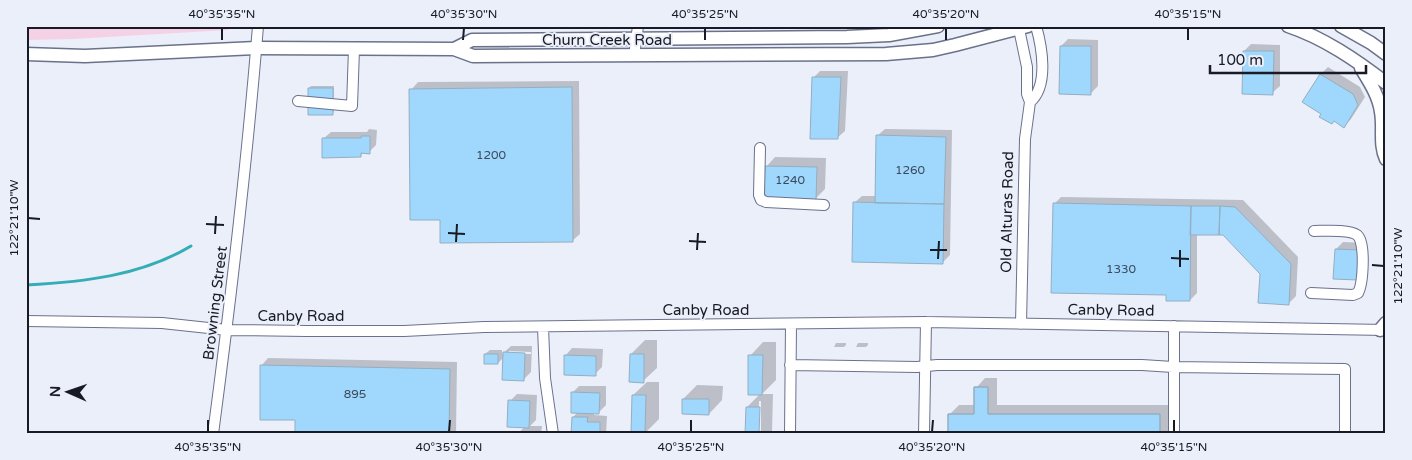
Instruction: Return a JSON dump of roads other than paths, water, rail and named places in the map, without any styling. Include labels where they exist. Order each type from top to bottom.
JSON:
[{"type":"main road","name":"Churn Creek Road","points":[[454,48],[472,40],[637,32],[847,37],[889,35],[938,26]]},
{"type":"main road","points":[[1288,26],[1334,47],[1358,61],[1386,83]]},
{"type":"main road","points":[[1341,26],[1386,54]]},
{"type":"main road","name":"Churn Creek Road","points":[[26,54],[85,56],[256,48],[454,48],[473,56],[886,54],[940,48],[1022,27]]},
{"type":"main road","points":[[1371,43],[1386,47]]},
{"type":"main road","points":[[1358,61],[1380,106],[1382,119],[1381,139],[1386,159]]},
{"type":"street","name":"Browning Street","points":[[213,434],[228,330],[258,26]]},
{"type":"street","name":"Old Alturas Road","points":[[1030,102],[1037,97],[1043,62],[1036,26]]},
{"type":"street","name":"Old Alturas Road","points":[[1021,324],[1025,139],[1030,102],[1027,94],[1027,67],[1022,27]]},
{"type":"street","points":[[634,56],[637,32]]},
{"type":"street","points":[[298,101],[352,106],[354,48]]},
{"type":"street","points":[[760,148],[759,195],[761,200],[766,202],[824,205]]},
{"type":"street","points":[[1311,293],[1353,295],[1358,293],[1362,287],[1363,256],[1361,240],[1358,235],[1348,232],[1314,231]]},
{"type":"street","name":"Canby Road","points":[[26,321],[162,323],[228,330],[394,331],[543,326],[926,322],[1384,328]]},
{"type":"street","points":[[924,434],[926,322]]},
{"type":"street","points":[[790,434],[791,324]]},
{"type":"street","points":[[543,326],[545,378],[553,434]]},
{"type":"street","points":[[1174,326],[1174,434]]},
{"type":"street","points":[[790,365],[926,366],[937,364],[1034,364],[1345,369],[1344,434]]},
{"type":"waterway","points":[[26,285],[69,282],[111,276],[152,264],[191,246]]}]
